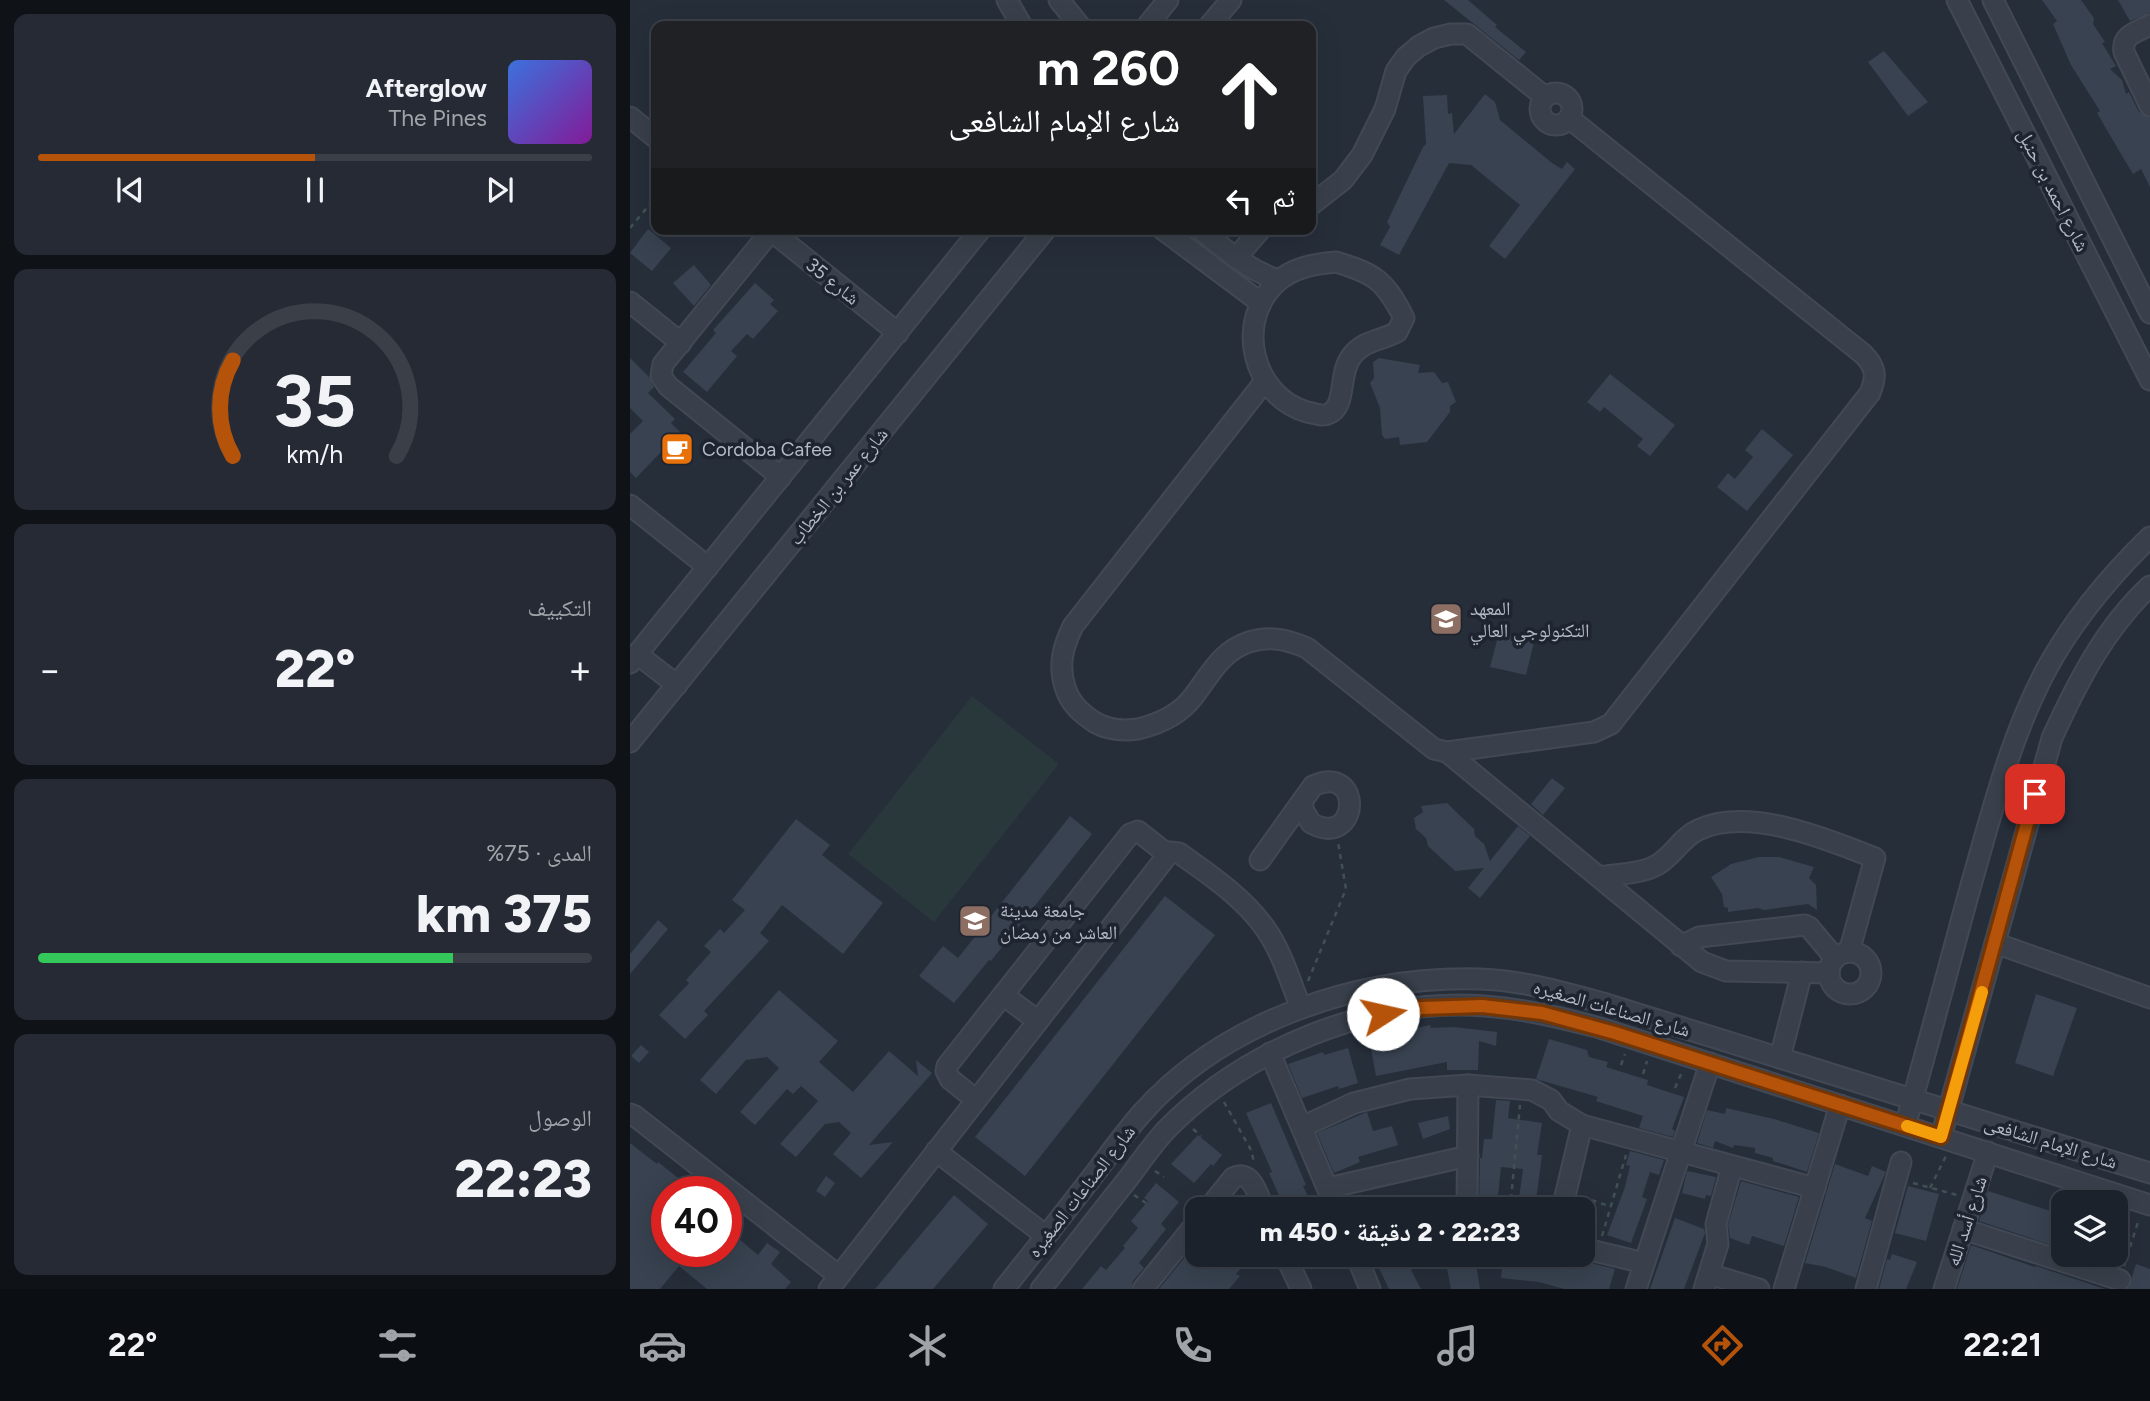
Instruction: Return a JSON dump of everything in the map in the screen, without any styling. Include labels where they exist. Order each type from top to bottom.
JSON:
[{"type":"street","points":[[1007,0],[1019,21]]},
{"type":"street","points":[[1059,0],[1076,21]]},
{"type":"street","points":[[1151,21],[1168,0]]},
{"type":"street","points":[[1213,21],[1231,0]]},
{"type":"street","name":"شارع احمد بن حنبل","points":[[1957,0],[2150,380]]},
{"type":"street","name":"شارع احمد بن حنبل","points":[[1993,0],[2150,313]]},
{"type":"street","points":[[2150,26],[2126,37],[2123,44],[2124,52],[2150,106]]},
{"type":"street","points":[[1265,381],[1073,626],[1063,648],[1061,672],[1068,695],[1082,714],[1103,727],[1127,731],[1151,726],[1173,716],[1191,700],[1216,663],[1231,650],[1249,642],[1269,638],[1289,640],[1307,648],[1434,749],[1447,752],[1594,732],[1611,724],[1870,393],[1876,379],[1873,365],[1863,354],[1569,118],[1572,109],[1566,96],[1558,93],[1545,97],[1467,34],[1434,38],[1406,57],[1396,71],[1385,109],[1362,155],[1343,180],[1316,201]]},
{"type":"street","points":[[630,117],[651,134]]},
{"type":"street","points":[[766,235],[663,364],[661,376],[664,382],[781,477]]},
{"type":"street","name":"شارع 35","points":[[776,235],[898,333]]},
{"type":"street","points":[[677,685],[634,658],[976,235]]},
{"type":"street","name":"شارع عمر بن الخطاب","points":[[630,742],[1041,235]]},
{"type":"street","points":[[1170,235],[1261,303]]},
{"type":"street","points":[[1207,235],[1236,258],[1264,276],[1278,281]]},
{"type":"street","points":[[1236,258],[1256,235]]},
{"type":"street","points":[[2087,256],[2114,242]]},
{"type":"street","points":[[1336,261],[1366,271],[1390,290],[1404,318],[1397,332],[1369,342],[1352,356],[1342,376],[1342,399],[1337,408],[1328,414],[1317,415],[1297,409],[1279,397],[1265,381],[1254,356],[1252,329],[1261,303],[1278,281],[1306,265],[1336,261]]},
{"type":"street","points":[[630,302],[681,343]]},
{"type":"street","points":[[630,505],[708,567]]},
{"type":"street","points":[[1905,1126],[1999,786],[2020,726],[2047,669],[2081,615],[2121,566],[2150,537]]},
{"type":"street","points":[[1947,1139],[1949,1111],[2052,738],[2077,684],[2108,634],[2150,586]]},
{"type":"street","points":[[1447,752],[1702,962],[1718,969],[1802,972],[1838,961]]},
{"type":"street","points":[[1260,860],[1313,786],[1330,781],[1340,785],[1350,798],[1351,806],[1345,821],[1327,829],[1311,823],[1303,810],[1303,802]]},
{"type":"street","points":[[1599,877],[1661,863],[1692,833],[1721,823],[1778,826],[1837,842],[1875,858],[1838,961]]},
{"type":"street","points":[[976,1100],[950,1079],[947,1066],[1130,834],[1138,831],[1167,854]]},
{"type":"street","points":[[630,1114],[834,1282],[1167,854],[1179,853],[1247,905],[1266,929],[1281,957],[1301,1008]]},
{"type":"street","points":[[1629,902],[1637,870]]},
{"type":"street","points":[[1681,946],[1699,937],[1805,925],[1838,961]]},
{"type":"street","points":[[1996,943],[2150,998]]},
{"type":"street","points":[[1780,1058],[1802,972]]},
{"type":"street","name":"شارع الصناعات الصغيره","points":[[1004,1289],[1143,1112],[1177,1080],[1253,1029],[1301,1008],[1355,991],[1418,980],[1480,979],[1543,986],[1913,1099]]},
{"type":"street","points":[[1003,995],[1038,1021]]},
{"type":"street","name":"شارع الصناعات الصغيره","points":[[1041,1289],[1165,1131],[1216,1087],[1270,1053],[1311,1034],[1363,1018],[1422,1008],[1482,1006],[1542,1013],[1710,1063],[1905,1126]]},
{"type":"street","points":[[1270,1053],[1331,1197]]},
{"type":"street","points":[[1636,1289],[1710,1063]]},
{"type":"street","points":[[1302,1127],[1354,1104],[1410,1089],[1468,1085],[1521,1088],[1542,1094],[1551,1100],[1559,1111],[1582,1125],[1815,1188]]},
{"type":"street","points":[[1467,1197],[1468,1085]]},
{"type":"street","name":"شارع الإمام الشافعى","points":[[1913,1099],[2150,1173]]},
{"type":"street","points":[[1784,1289],[1840,1105]]},
{"type":"street","points":[[1565,1197],[1582,1125]]},
{"type":"street","name":"شارع الإمام الشافعى","points":[[1905,1126],[2147,1204]]},
{"type":"street","points":[[936,1151],[1046,1236]]},
{"type":"street","name":"شارع أسد الله","points":[[1944,1289],[1987,1152]]},
{"type":"street","points":[[1328,1188],[1468,1156]]},
{"type":"street","points":[[1731,1166],[1716,1224],[1718,1244],[1706,1281],[1759,1289]]},
{"type":"street","points":[[1866,1289],[1898,1171]]},
{"type":"street","points":[[1218,1197],[1233,1178],[1239,1175],[1245,1175],[1251,1180],[1259,1197]]},
{"type":"street","points":[[1075,1199],[1099,1215]]},
{"type":"street","points":[[1963,1229],[2120,1280]]},
{"type":"street","points":[[1143,1289],[1185,1237]]},
{"type":"street","points":[[1595,1251],[1644,1263]]},
{"type":"street","points":[[1291,1267],[1301,1289]]},
{"type":"street","points":[[1360,1267],[1366,1287]]},
{"type":"path","points":[[630,228],[651,203]]},
{"type":"path","points":[[1308,983],[1346,889],[1335,827]]},
{"type":"path","points":[[1216,1087],[1251,1150],[1254,1160],[1251,1180]]},
{"type":"path","points":[[1511,1197],[1521,1088]]},
{"type":"path","points":[[1595,1240],[1611,1206],[1631,1138]]},
{"type":"path","points":[[1930,1188],[1947,1139]]},
{"type":"path","points":[[1898,1171],[1930,1188],[1972,1200]]},
{"type":"path","points":[[1595,1204],[1611,1206]]},
{"type":"path","points":[[2120,1280],[2147,1204]]},
{"type":"shaded area","points":[[972,696],[1059,764],[934,922],[848,854]]},
{"type":"building","points":[[1444,0],[1468,0],[1526,52],[1519,60]]},
{"type":"building","points":[[2042,0],[2081,0],[2094,18],[2093,24],[2116,66],[2110,69],[2122,80],[2126,94],[2129,92],[2139,112],[2150,118],[2150,187],[2141,169],[2133,174],[2097,113],[2100,111],[2071,65],[2053,24],[2057,21]]},
{"type":"building","points":[[2118,0],[2150,0],[2150,13],[2130,21]]},
{"type":"building","points":[[1884,51],[1928,102],[1908,116],[1868,62]]},
{"type":"building","points":[[1485,94],[1495,102],[1500,120],[1552,163],[1562,169],[1567,162],[1575,169],[1505,259],[1489,246],[1520,205],[1471,165],[1449,163],[1399,255],[1380,245],[1390,227],[1387,222],[1426,144],[1423,96],[1447,95],[1448,114],[1452,113],[1454,134]]},
{"type":"building","points":[[648,229],[651,235],[655,235],[671,248],[652,271],[630,253]]},
{"type":"building","points":[[694,265],[711,285],[694,306],[673,283]]},
{"type":"building","points":[[755,283],[774,300],[770,304],[778,311],[753,339],[747,334],[731,351],[737,356],[707,392],[683,372],[716,333],[713,330]]},
{"type":"building","points":[[630,358],[649,377],[654,387],[648,393],[675,419],[671,423],[680,432],[636,478],[630,472],[630,434],[643,421],[630,408]]},
{"type":"building","points":[[1379,358],[1420,365],[1418,373],[1434,372],[1442,383],[1448,382],[1456,402],[1450,406],[1450,412],[1427,442],[1400,445],[1399,437],[1385,439],[1382,435],[1380,408],[1370,383],[1374,378],[1373,362]]},
{"type":"building","points":[[1610,374],[1675,425],[1650,456],[1637,446],[1643,439],[1604,407],[1600,412],[1587,402]]},
{"type":"building","points":[[1762,429],[1793,455],[1747,511],[1717,487],[1728,473],[1735,479],[1753,457],[1745,450]]},
{"type":"building","points":[[1499,633],[1534,642],[1526,675],[1490,667]]},
{"type":"building","points":[[1552,778],[1565,788],[1543,815],[1531,804]]},
{"type":"building","points":[[1447,803],[1474,829],[1475,836],[1484,844],[1490,861],[1518,826],[1530,836],[1480,898],[1468,888],[1484,868],[1455,871],[1428,846],[1426,838],[1416,829],[1414,818],[1423,812],[1421,806]]},
{"type":"building","points":[[1070,816],[1092,834],[954,1003],[919,976],[943,946],[958,958]]},
{"type":"building","points":[[796,819],[830,845],[822,855],[883,903],[843,954],[782,905],[760,933],[769,941],[704,1011],[708,1015],[685,1039],[659,1015],[689,983],[686,980],[711,952],[704,946],[720,929],[724,933],[745,910],[732,900]]},
{"type":"building","points":[[1759,857],[1779,857],[1814,867],[1809,878],[1816,885],[1817,910],[1808,904],[1728,912],[1728,908],[1724,907],[1722,894],[1711,877],[1731,864]]},
{"type":"building","points":[[1165,896],[1215,935],[1025,1176],[975,1137]]},
{"type":"building","points":[[658,920],[668,929],[630,974],[630,954]]},
{"type":"building","points":[[779,990],[838,1041],[819,1062],[853,1092],[889,1051],[918,1076],[916,1060],[932,1073],[869,1145],[893,1142],[861,1178],[833,1154],[851,1133],[839,1122],[825,1124],[796,1157],[780,1144],[818,1101],[801,1086],[793,1094],[787,1089],[755,1125],[740,1112],[779,1068],[767,1057],[746,1060],[716,1094],[700,1080]]},
{"type":"building","points":[[2036,994],[2077,1008],[2053,1076],[2015,1063]]},
{"type":"building","points":[[1430,1025],[1431,1028],[1454,1027],[1497,1032],[1496,1046],[1479,1041],[1478,1070],[1447,1070],[1447,1062],[1376,1076],[1369,1038]]},
{"type":"building","points":[[1549,1039],[1587,1050],[1589,1057],[1608,1062],[1606,1067],[1648,1080],[1647,1085],[1684,1097],[1672,1129],[1675,1131],[1673,1137],[1639,1128],[1643,1116],[1596,1101],[1598,1097],[1536,1079]]},
{"type":"building","points":[[641,1045],[649,1052],[639,1063],[631,1056]]},
{"type":"building","points":[[1348,1048],[1358,1083],[1339,1089],[1338,1086],[1302,1098],[1288,1064],[1323,1052],[1324,1055]]},
{"type":"building","points":[[1496,1100],[1510,1101],[1508,1118],[1542,1123],[1537,1155],[1542,1155],[1537,1197],[1519,1197],[1523,1169],[1501,1167],[1498,1196],[1508,1197],[1479,1197],[1480,1158],[1484,1139],[1492,1139]]},
{"type":"building","points":[[1271,1103],[1306,1185],[1303,1186],[1308,1197],[1280,1197],[1269,1173],[1272,1172],[1246,1113]]},
{"type":"building","points":[[1726,1108],[1819,1133],[1807,1172],[1755,1153],[1755,1148],[1734,1145],[1733,1148],[1715,1141],[1713,1148],[1697,1143],[1707,1110],[1725,1114]]},
{"type":"building","points":[[1367,1112],[1373,1131],[1392,1126],[1398,1145],[1358,1157],[1360,1162],[1334,1173],[1317,1133]]},
{"type":"building","points":[[1448,1116],[1450,1129],[1423,1139],[1418,1123]]},
{"type":"building","points":[[1198,1135],[1222,1155],[1194,1183],[1171,1164]]},
{"type":"building","points":[[630,1143],[676,1176],[651,1176],[651,1267],[678,1267],[660,1289],[630,1289]]},
{"type":"building","points":[[1630,1151],[1664,1160],[1659,1175],[1650,1172],[1642,1197],[1647,1199],[1631,1243],[1607,1235],[1625,1187]]},
{"type":"building","points":[[1835,1164],[1868,1176],[1872,1166],[1886,1172],[1865,1218],[1872,1221],[1856,1278],[1805,1263]]},
{"type":"building","points":[[1687,1171],[1716,1177],[1711,1196],[1706,1195],[1705,1199],[1682,1193]]},
{"type":"building","points":[[826,1176],[835,1183],[825,1197],[816,1191]]},
{"type":"building","points":[[1741,1181],[1799,1197],[1784,1246],[1752,1236],[1749,1245],[1730,1238],[1728,1225]]},
{"type":"building","points":[[1156,1183],[1179,1202],[1161,1224],[1166,1229],[1139,1263],[1144,1268],[1133,1281],[1131,1289],[1082,1289],[1101,1266],[1106,1270],[1125,1248],[1123,1246],[1138,1228],[1131,1221],[1148,1201],[1144,1198]]},
{"type":"building","points":[[1908,1186],[1939,1194],[1926,1241],[1895,1233]]},
{"type":"building","points":[[1988,1191],[2051,1211],[2051,1245],[1979,1221]]},
{"type":"building","points":[[954,1195],[988,1224],[933,1289],[875,1289]]},
{"type":"building","points":[[1675,1218],[1704,1229],[1705,1233],[1684,1289],[1650,1289]]},
{"type":"building","points":[[742,1242],[758,1255],[767,1243],[780,1252],[771,1264],[791,1282],[785,1289],[707,1289],[680,1267],[742,1267]]},
{"type":"building","points":[[1971,1245],[2035,1267],[2105,1289],[1957,1289]]},
{"type":"building","points":[[1892,1254],[1917,1262],[1906,1289],[1879,1289],[1887,1259],[1890,1260]]},
{"type":"building","points":[[1185,1257],[1185,1267],[1242,1267],[1236,1274],[1240,1276],[1229,1289],[1159,1289]]},
{"type":"building","points":[[1595,1264],[1615,1269],[1609,1289],[1564,1289],[1539,1282],[1501,1278],[1502,1267],[1595,1267]]},
{"type":"building","points":[[2136,1264],[2150,1269],[2150,1289],[2128,1289]]},
{"type":"building","points":[[1378,1267],[1413,1267],[1411,1270],[1421,1289],[1389,1289]]},
{"type":"building","points":[[1476,1267],[1480,1289],[1451,1289],[1447,1268]]},
{"type":"slow traffic","points":[[1907,1126],[1941,1137],[1982,992]]},
{"type":"place","name":"Cordoba Cafee","points":[[677,449]]},
{"type":"place","name":"المعهد التكنولوجي العالي","points":[[1446,619]]},
{"type":"place","name":"جامعة مدينة العاشر من رمضان","points":[[975,921]]},
{"type":"route","points":[[1383,1014],[1422,1008],[1482,1006],[1542,1013],[1615,1033],[1941,1137],[2035,794]]}]
